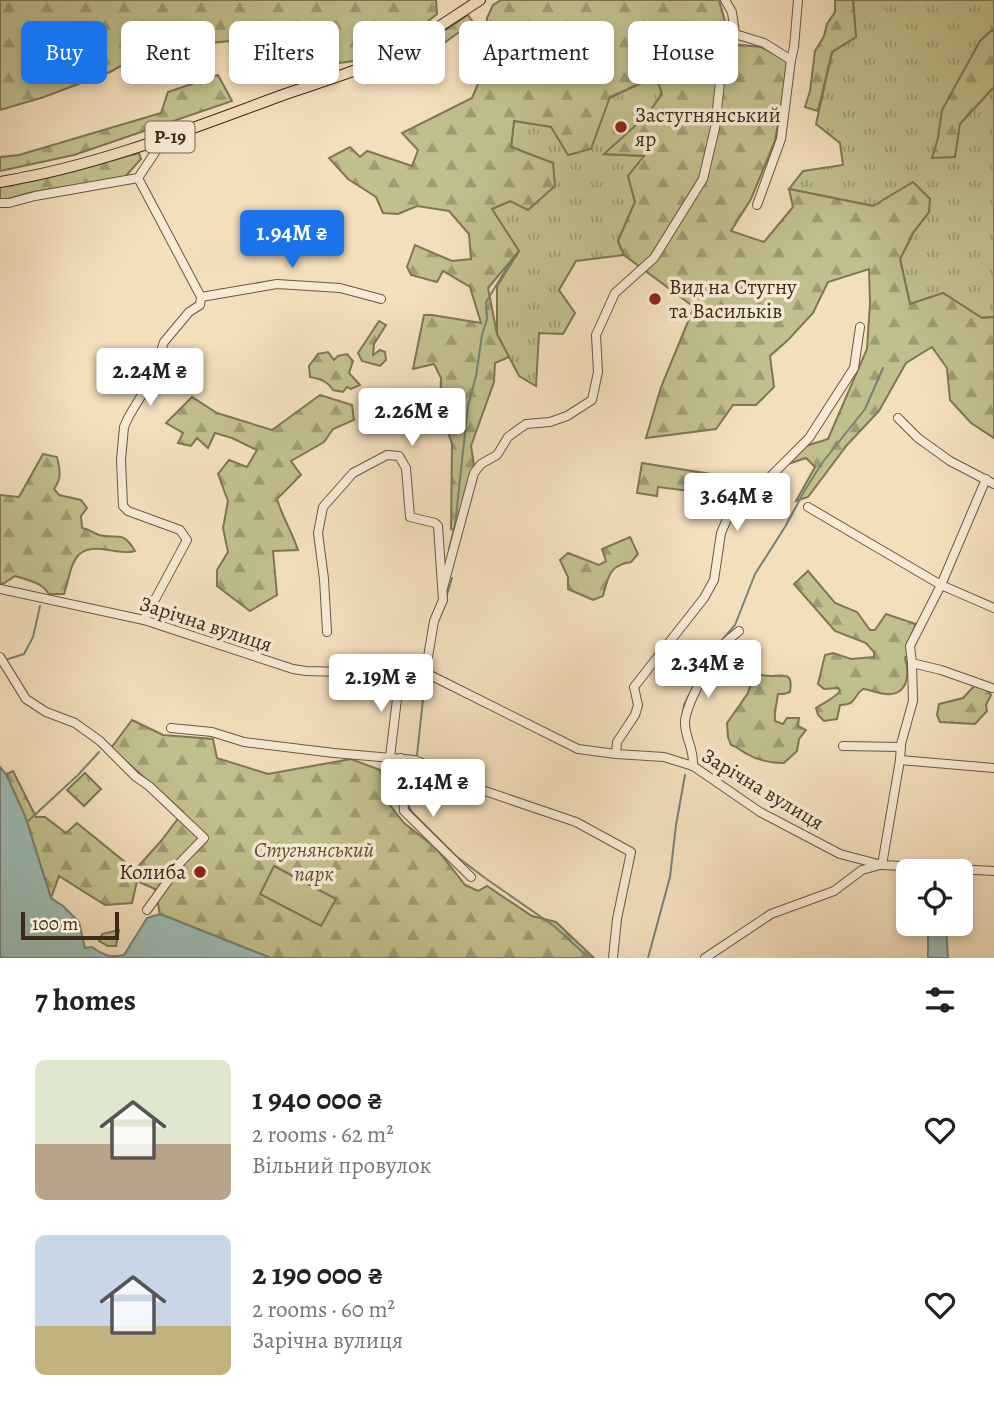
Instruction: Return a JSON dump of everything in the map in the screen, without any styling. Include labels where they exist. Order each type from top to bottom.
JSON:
[{"type":"main road","name":"Р-19","points":[[0,182],[84,163],[157,142],[357,70],[397,52],[480,0]]},
{"type":"street","points":[[725,0],[732,12],[733,21]]},
{"type":"street","points":[[757,205],[781,139],[798,0]]},
{"type":"street","points":[[738,35],[764,43],[791,60]]},
{"type":"street","points":[[443,588],[474,474],[481,464],[497,455],[508,437],[526,424],[550,422],[567,416],[592,400],[598,372],[596,335],[615,293],[654,258],[703,179],[714,134],[720,84]]},
{"type":"street","points":[[0,203],[138,178],[156,151],[157,142]]},
{"type":"street","points":[[138,178],[201,297],[200,304],[164,342],[152,378],[124,427],[121,460],[123,506],[128,511],[180,530],[187,540],[144,620]]},
{"type":"street","points":[[201,297],[277,284],[340,288],[381,299]]},
{"type":"street","points":[[617,754],[617,742],[635,715],[638,705],[634,687],[705,598],[714,580],[721,533],[730,512],[754,493],[809,438],[854,368],[860,327]]},
{"type":"street","points":[[882,865],[901,747],[913,701],[910,646],[990,481],[950,461],[918,438],[898,418]]},
{"type":"street","points":[[327,632],[318,533],[323,507],[354,473],[387,455],[399,456],[406,468],[410,517],[438,526],[443,600],[434,621],[428,657],[419,674]]},
{"type":"street","points":[[808,507],[941,585],[994,608]]},
{"type":"street","name":"Зарічна вулиця","points":[[0,589],[144,620],[293,669],[432,676],[578,749],[652,758],[664,757],[693,766],[760,812],[817,842],[840,854],[882,865]]},
{"type":"street","points":[[693,766],[694,754],[686,737],[684,721],[688,706],[723,644],[739,631]]},
{"type":"street","points":[[0,657],[26,699],[46,712],[75,723],[100,741],[204,838],[173,870],[147,910]]},
{"type":"street","points":[[912,663],[992,688]]},
{"type":"street","points":[[390,757],[400,674]]},
{"type":"street","points":[[171,728],[212,732],[244,742],[415,760],[482,790],[576,822],[631,852],[617,919],[613,958]]},
{"type":"street","points":[[844,746],[901,747]]},
{"type":"street","points":[[401,758],[404,811],[471,877]]},
{"type":"street","points":[[900,760],[994,768]]},
{"type":"street","points":[[705,958],[771,914],[834,891],[862,870],[882,865],[994,871]]},
{"type":"green space","points":[[0,0],[436,0],[437,14],[428,21],[353,21],[353,61],[339,63],[339,21],[229,21],[229,41],[215,43],[215,21],[121,21],[121,66],[107,73],[107,21],[21,21],[21,84],[78,84],[0,110]]},
{"type":"green space","points":[[501,0],[719,0],[725,21],[628,21],[628,84],[638,84],[610,97],[591,149],[568,155],[551,127],[514,121],[511,147],[553,163],[555,186],[528,210],[510,201],[492,209],[519,251],[488,288],[497,334],[509,357],[495,363],[494,382],[471,446],[474,465],[457,532],[451,529],[452,444],[440,407],[441,378],[434,364],[413,369],[424,315],[481,323],[470,287],[443,271],[437,282],[411,275],[407,267],[415,245],[452,261],[471,259],[469,234],[449,211],[417,206],[398,214],[383,213],[376,197],[348,179],[329,158],[350,147],[360,157],[367,151],[412,166],[418,150],[402,133],[472,98],[478,84],[614,84],[614,21],[487,21],[493,5]]},
{"type":"green space","points":[[835,0],[853,0],[856,37],[832,52],[818,111],[805,107],[810,91],[815,51],[835,12]]},
{"type":"green space","points":[[853,0],[994,0],[994,317],[982,318],[943,293],[910,304],[900,259],[913,233],[929,212],[873,206],[789,189],[803,171],[843,165],[840,143],[816,124],[832,52],[856,37]]},
{"type":"green space","points":[[468,15],[472,21],[459,21]]},
{"type":"green space","points":[[459,21],[459,32],[445,42],[445,30]]},
{"type":"green space","points":[[992,30],[994,87],[960,124],[955,157],[932,158],[942,110],[980,41]]},
{"type":"green space","points":[[738,45],[761,47],[789,61],[775,141],[751,199],[731,231],[764,242],[793,207],[789,189],[873,206],[913,182],[930,199],[929,212],[913,233],[900,259],[910,304],[943,293],[982,318],[994,317],[994,438],[971,423],[950,400],[947,368],[932,347],[906,363],[879,411],[847,445],[808,497],[796,501],[815,467],[806,458],[788,464],[806,446],[828,439],[867,349],[869,269],[828,282],[813,313],[770,356],[774,387],[756,405],[733,405],[716,429],[646,438],[661,387],[694,307],[624,255],[618,241],[635,202],[628,176],[644,156],[604,154],[647,115],[662,94],[659,84],[738,84]]},
{"type":"green space","points":[[218,75],[232,101],[74,155],[0,171],[0,157],[19,155],[161,113],[168,92],[192,84],[215,84],[215,76]]},
{"type":"green space","points":[[639,84],[659,84],[662,94],[647,115],[605,154],[645,156],[628,176],[635,202],[618,241],[624,255],[576,261],[559,290],[575,313],[563,334],[539,333],[536,386],[519,376],[497,334],[497,286],[519,251],[491,209],[511,201],[553,163],[511,147],[514,121],[551,126]]},
{"type":"green space","points":[[139,153],[141,159],[124,178],[33,192],[0,200],[0,186]]},
{"type":"green space","points":[[379,321],[386,325],[374,344],[373,355],[380,350],[385,352],[386,360],[380,366],[362,361],[358,353]]},
{"type":"green space","points":[[328,352],[334,360],[347,354],[353,361],[349,373],[360,385],[351,389],[347,387],[343,392],[333,390],[323,381],[310,377],[309,366],[318,354]]},
{"type":"green space","points":[[320,395],[352,405],[354,420],[333,429],[324,442],[291,461],[301,475],[277,499],[298,550],[273,551],[277,595],[250,611],[217,586],[217,570],[228,552],[223,528],[228,501],[218,474],[229,460],[247,467],[257,450],[215,433],[208,448],[197,438],[191,446],[178,443],[183,433],[166,423],[192,397],[217,413],[272,430]]},
{"type":"green space","points":[[43,454],[57,457],[60,474],[54,489],[59,495],[81,500],[87,508],[81,516],[82,528],[99,535],[123,538],[135,551],[96,549],[80,553],[72,566],[64,594],[49,594],[38,584],[15,576],[3,584],[0,583],[0,495],[19,497]]},
{"type":"green space","points":[[642,463],[711,474],[703,482],[697,482],[690,491],[658,487],[657,496],[637,493]]},
{"type":"green space","points":[[630,537],[638,554],[631,562],[614,569],[608,578],[603,596],[593,600],[568,589],[568,577],[560,560],[568,553],[599,565],[606,561],[602,549]]},
{"type":"green space","points":[[808,571],[835,603],[857,612],[870,630],[875,630],[886,614],[916,624],[907,645],[907,677],[903,688],[893,694],[863,689],[852,702],[840,705],[837,719],[824,721],[816,708],[840,691],[838,688],[824,689],[818,684],[825,655],[833,653],[851,659],[874,657],[874,652],[866,643],[835,631],[794,584]]},
{"type":"green space","points":[[758,674],[789,678],[790,692],[778,694],[775,721],[783,724],[787,718],[799,718],[798,726],[806,730],[799,739],[797,751],[784,763],[751,756],[731,745],[728,737],[727,723]]},
{"type":"green space","points":[[977,683],[991,695],[986,705],[987,711],[975,724],[940,722],[937,715],[939,704],[963,698]]},
{"type":"green space","name":"Стугнянський парк","points":[[132,720],[163,735],[213,739],[217,758],[268,774],[351,759],[380,770],[390,805],[404,823],[436,848],[465,885],[478,891],[487,886],[532,916],[556,922],[594,958],[271,958],[160,914],[155,889],[137,881],[132,903],[105,905],[59,876],[51,898],[25,816],[6,774],[13,771],[36,817],[45,817],[66,833],[77,823],[135,870],[183,812],[111,748]]},
{"type":"green space","points":[[85,773],[101,789],[84,806],[67,790]]},
{"type":"green space","points":[[274,866],[336,899],[321,926],[260,894]]},
{"type":"green space","points":[[119,930],[116,946],[108,946],[99,941],[102,934]]},
{"type":"water","points":[[0,767],[6,774],[25,816],[51,898],[79,922],[85,948],[92,947],[111,956],[124,955],[147,918],[160,914],[271,958],[0,958]]},
{"type":"water","points":[[928,936],[947,936],[948,958],[928,958]]},
{"type":"waterway","points":[[449,549],[455,525],[468,406],[487,319],[486,302],[510,263]]},
{"type":"waterway","points":[[723,639],[735,625],[755,574],[822,463],[865,409],[883,368]]},
{"type":"waterway","points":[[446,598],[452,578]]},
{"type":"waterway","points":[[8,659],[24,654],[33,637],[40,606]]},
{"type":"waterway","points":[[427,670],[430,661]]},
{"type":"waterway","points":[[417,755],[425,681]]},
{"type":"waterway","points":[[683,713],[689,695]]},
{"type":"waterway","points":[[27,822],[99,752]]},
{"type":"waterway","points":[[416,765],[407,803],[412,812],[456,856],[554,926],[589,958]]},
{"type":"waterway","points":[[648,958],[670,877],[685,775]]},
{"type":"place","name":"Застугнянський яр","points":[[621,127]]},
{"type":"place","name":"Вид на Стугну та Васильків","points":[[655,299]]},
{"type":"place","name":"Колиба","points":[[200,872]]}]
